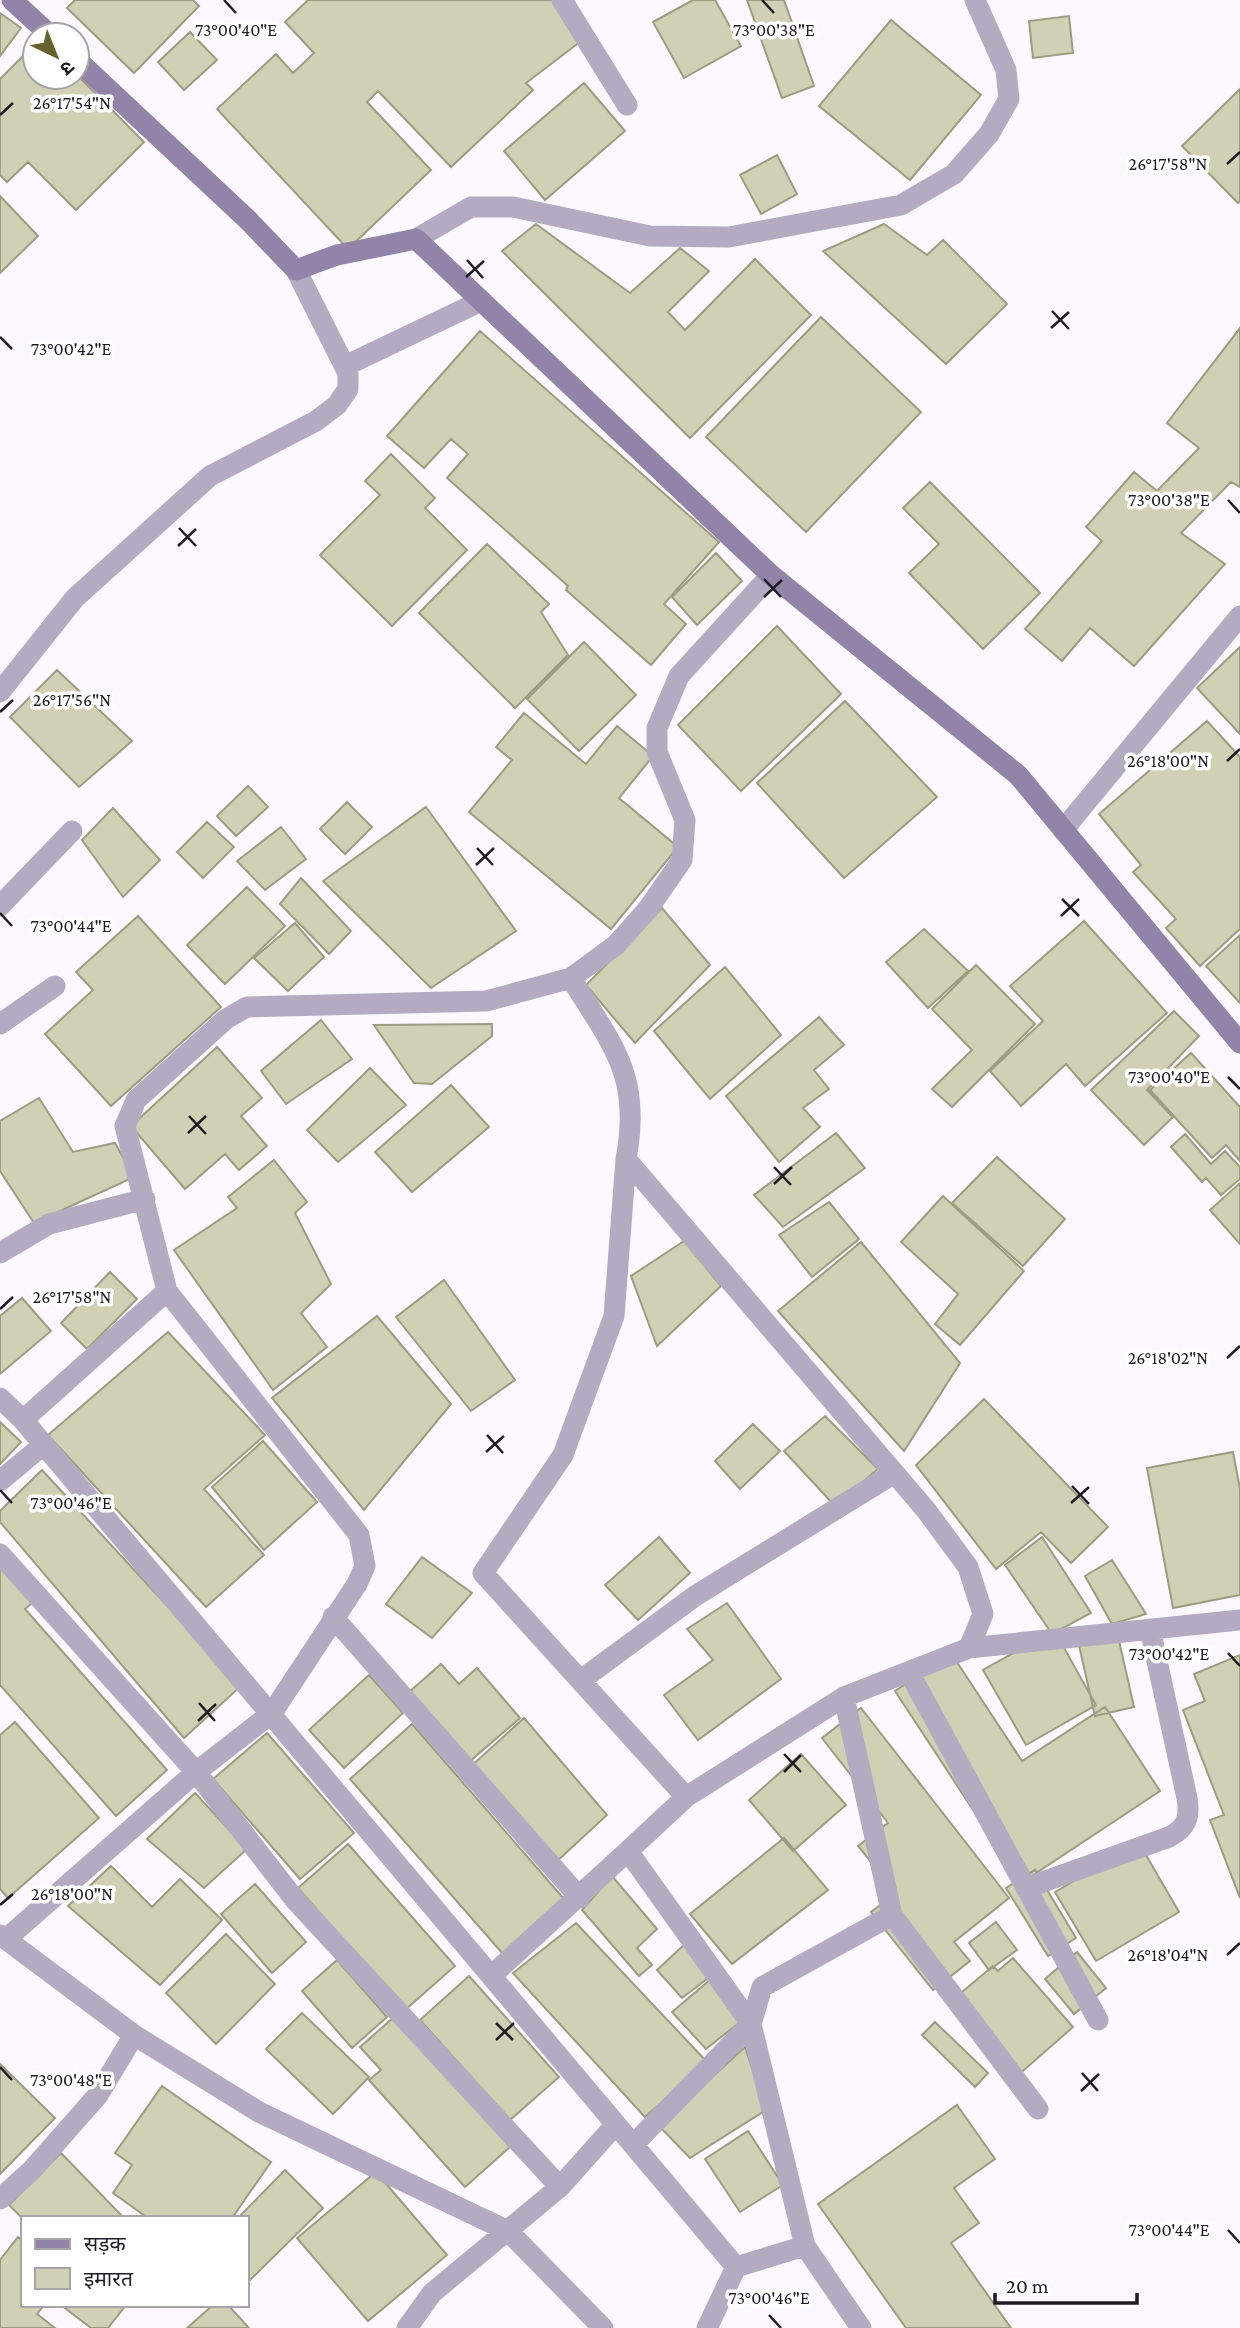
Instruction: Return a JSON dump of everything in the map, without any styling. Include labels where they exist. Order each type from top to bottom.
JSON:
[{"type":"main road","points":[[12,0],[35,21]]},
{"type":"main road","points":[[91,74],[296,270],[337,255],[416,239],[771,575],[1018,775],[1240,1043]]},
{"type":"street","points":[[562,0],[628,106]]},
{"type":"street","points":[[416,239],[471,208],[513,208],[650,236],[729,237],[901,205],[954,174],[989,134],[1009,99],[1006,70],[975,0]]},
{"type":"street","points":[[0,691],[75,598],[210,476],[316,421],[337,405],[348,389],[348,373],[296,270]]},
{"type":"street","points":[[345,366],[481,301]]},
{"type":"street","points":[[603,2328],[508,2231],[258,2112],[134,2035],[3,1937],[197,1772],[272,1713],[357,1584],[365,1566],[359,1535],[167,1291],[125,1126],[136,1100],[226,1019],[247,1007],[486,1001],[571,978],[617,945],[648,909],[682,860],[685,820],[657,752],[657,728],[679,676],[771,575]]},
{"type":"street","points":[[1063,830],[1240,617]]},
{"type":"street","points":[[0,906],[72,831]]},
{"type":"street","points":[[571,978],[618,1055],[629,1080],[631,1134],[626,1159],[614,1316],[563,1455],[484,1573],[686,1797]]},
{"type":"street","points":[[0,1024],[55,986]]},
{"type":"street","points":[[626,1159],[926,1510],[968,1567],[983,1614],[969,1648]]},
{"type":"street","points":[[0,1253],[49,1224],[145,1199]]},
{"type":"street","points":[[23,1420],[167,1291]]},
{"type":"street","points":[[0,1398],[23,1420],[42,1446],[272,1713],[736,2267]]},
{"type":"street","points":[[0,1482],[42,1446]]},
{"type":"street","points":[[580,1680],[695,1597],[893,1474]]},
{"type":"street","points":[[0,1554],[197,1772],[296,1901],[560,2187]]},
{"type":"street","points":[[333,1617],[580,1898]]},
{"type":"street","points":[[491,1976],[580,1898],[686,1797],[844,1697],[969,1648],[1240,1620]]},
{"type":"street","points":[[1026,1888],[1169,1837],[1185,1825],[1189,1815],[1187,1798],[1150,1629]]},
{"type":"street","points":[[909,1672],[1098,2020]]},
{"type":"street","points":[[844,1697],[892,1915],[1038,2109]]},
{"type":"street","points":[[628,1852],[751,2024],[805,2246],[861,2328]]},
{"type":"street","points":[[634,2144],[751,2024],[762,1987],[892,1915]]},
{"type":"street","points":[[0,2199],[32,2170],[98,2095],[134,2035]]},
{"type":"street","points":[[407,2328],[432,2293],[560,2187],[616,2124]]},
{"type":"street","points":[[707,2328],[736,2267],[805,2246]]},
{"type":"building","points":[[75,0],[193,0],[199,6],[134,73],[91,31],[91,21],[80,21],[67,8]]},
{"type":"building","points":[[308,0],[553,0],[581,41],[526,83],[533,90],[451,167],[378,91],[367,102],[431,170],[348,249],[217,109],[276,54],[293,73],[314,53],[285,22]]},
{"type":"building","points":[[693,0],[715,0],[741,46],[684,78],[653,22]]},
{"type":"building","points":[[747,0],[784,0],[814,86],[782,98]]},
{"type":"building","points":[[0,13],[21,28],[0,56]]},
{"type":"building","points":[[1069,16],[1073,53],[1033,58],[1029,21]]},
{"type":"building","points":[[891,20],[981,95],[910,180],[819,106]]},
{"type":"building","points":[[190,32],[217,60],[184,90],[158,62]]},
{"type":"building","points":[[21,58],[21,91],[91,89],[144,142],[76,210],[28,162],[7,182],[0,175],[0,79]]},
{"type":"building","points":[[584,83],[625,131],[545,200],[504,151]]},
{"type":"building","points":[[1240,89],[1240,201],[1238,203],[1182,146]]},
{"type":"building","points":[[777,155],[797,194],[761,214],[740,175]]},
{"type":"building","points":[[0,196],[38,236],[0,273]]},
{"type":"building","points":[[536,224],[630,293],[680,248],[709,271],[668,312],[685,330],[755,259],[811,315],[690,438],[502,251]]},
{"type":"building","points":[[884,224],[927,255],[943,240],[1007,304],[946,364],[823,251]]},
{"type":"building","points":[[821,317],[921,412],[806,532],[706,437]]},
{"type":"building","points":[[1240,328],[1240,487],[1231,482],[1181,533],[1225,564],[1134,666],[1090,628],[1062,661],[1025,629],[1102,541],[1086,527],[1134,472],[1157,491],[1199,448],[1167,423]]},
{"type":"building","points":[[480,331],[719,542],[664,604],[686,624],[651,665],[566,590],[568,586],[447,478],[468,454],[451,439],[424,468],[387,436]]},
{"type":"building","points":[[391,454],[435,498],[425,508],[467,550],[392,626],[320,555],[380,495],[365,481]]},
{"type":"building","points":[[930,482],[1040,593],[983,649],[909,573],[939,544],[903,508]]},
{"type":"building","points":[[487,544],[549,604],[541,612],[568,655],[515,708],[419,613]]},
{"type":"building","points":[[716,553],[742,581],[697,625],[672,597]]},
{"type":"building","points":[[777,626],[841,694],[741,791],[678,725]]},
{"type":"building","points":[[584,642],[636,695],[579,751],[527,699]]},
{"type":"building","points":[[1240,647],[1240,734],[1197,688]]},
{"type":"building","points":[[57,670],[132,741],[79,787],[10,717]]},
{"type":"building","points":[[845,701],[937,797],[844,878],[757,783]]},
{"type":"building","points":[[524,713],[586,764],[617,726],[653,756],[619,798],[678,847],[611,929],[469,812],[512,760],[496,747]]},
{"type":"building","points":[[1207,721],[1240,757],[1240,929],[1200,966],[1166,928],[1176,919],[1133,872],[1141,865],[1099,814]]},
{"type":"building","points":[[248,786],[268,807],[236,836],[217,816]]},
{"type":"building","points":[[347,802],[372,827],[345,854],[320,829]]},
{"type":"building","points":[[426,807],[516,931],[431,988],[323,881]]},
{"type":"building","points":[[113,808],[160,860],[123,897],[82,840]]},
{"type":"building","points":[[207,822],[234,847],[203,878],[177,852]]},
{"type":"building","points":[[281,827],[306,859],[265,890],[237,861]]},
{"type":"building","points":[[301,878],[351,931],[329,954],[280,904]]},
{"type":"building","points":[[247,887],[285,926],[225,984],[187,945]]},
{"type":"building","points":[[662,908],[710,965],[635,1043],[586,985]]},
{"type":"building","points":[[138,916],[221,1007],[111,1106],[45,1034],[93,990],[76,972]]},
{"type":"building","points":[[1084,921],[1167,1013],[1085,1086],[1066,1064],[1021,1106],[990,1071],[1043,1021],[1010,986]]},
{"type":"building","points":[[295,923],[324,957],[288,991],[254,958]]},
{"type":"building","points":[[924,929],[968,971],[928,1008],[886,962]]},
{"type":"building","points":[[1240,935],[1240,1003],[1206,966]]},
{"type":"building","points":[[976,965],[1035,1024],[952,1107],[932,1089],[972,1050],[932,1009]]},
{"type":"building","points":[[725,967],[781,1035],[710,1099],[654,1031]]},
{"type":"building","points":[[1174,1011],[1199,1036],[1147,1090],[1173,1117],[1144,1145],[1091,1090]]},
{"type":"building","points":[[819,1017],[844,1045],[814,1070],[829,1089],[803,1108],[820,1127],[779,1162],[726,1096]]},
{"type":"building","points":[[321,1020],[352,1059],[286,1104],[261,1071]]},
{"type":"building","points":[[492,1024],[492,1036],[432,1084],[414,1083],[374,1025]]},
{"type":"building","points":[[217,1047],[262,1098],[241,1116],[267,1146],[239,1170],[225,1154],[185,1189],[131,1126]]},
{"type":"building","points":[[1191,1053],[1240,1107],[1240,1161],[1226,1145],[1212,1158],[1150,1090]]},
{"type":"building","points":[[370,1068],[406,1105],[338,1162],[307,1130]]},
{"type":"building","points":[[451,1085],[489,1127],[412,1192],[375,1152]]},
{"type":"building","points":[[39,1098],[73,1152],[115,1143],[134,1177],[34,1223],[0,1171],[0,1121]]},
{"type":"building","points":[[836,1133],[865,1168],[783,1227],[754,1195]]},
{"type":"building","points":[[1185,1134],[1211,1164],[1225,1151],[1240,1167],[1240,1179],[1221,1195],[1206,1178],[1202,1182],[1171,1147]]},
{"type":"building","points":[[997,1157],[1065,1219],[1023,1266],[952,1203]]},
{"type":"building","points":[[274,1160],[307,1202],[295,1213],[331,1284],[301,1313],[327,1347],[273,1390],[174,1250],[237,1208],[228,1197]]},
{"type":"building","points":[[1240,1183],[1240,1244],[1210,1210]]},
{"type":"building","points":[[943,1196],[1024,1271],[960,1345],[935,1324],[958,1294],[901,1242]]},
{"type":"building","points":[[829,1202],[859,1239],[812,1277],[779,1235]]},
{"type":"building","points":[[684,1241],[721,1286],[657,1346],[631,1276]]},
{"type":"building","points":[[861,1242],[960,1363],[904,1451],[778,1311]]},
{"type":"building","points":[[110,1272],[137,1299],[87,1349],[61,1323]]},
{"type":"building","points":[[444,1280],[515,1380],[471,1411],[396,1317]]},
{"type":"building","points":[[22,1298],[51,1331],[0,1374],[0,1316]]},
{"type":"building","points":[[377,1316],[451,1404],[364,1510],[272,1398]]},
{"type":"building","points":[[168,1332],[265,1435],[204,1489],[264,1555],[206,1607],[48,1435]]},
{"type":"building","points":[[984,1399],[1108,1527],[1071,1563],[1041,1532],[996,1569],[916,1465]]},
{"type":"building","points":[[825,1416],[878,1469],[835,1506],[784,1451]]},
{"type":"building","points":[[0,1422],[21,1442],[0,1464]]},
{"type":"building","points":[[753,1424],[780,1451],[740,1489],[715,1461]]},
{"type":"building","points":[[263,1441],[317,1502],[264,1550],[212,1487]]},
{"type":"building","points":[[1233,1452],[1240,1489],[1240,1595],[1173,1608],[1147,1468]]},
{"type":"building","points":[[42,1470],[241,1686],[184,1738],[0,1522],[0,1511]]},
{"type":"building","points":[[659,1537],[690,1573],[638,1620],[605,1585]]},
{"type":"building","points":[[1042,1537],[1091,1613],[1052,1634],[1005,1565]]},
{"type":"building","points":[[422,1557],[472,1593],[432,1638],[386,1604]]},
{"type":"building","points":[[1112,1560],[1146,1614],[1112,1624],[1085,1576]]},
{"type":"building","points":[[0,1567],[32,1603],[25,1609],[167,1770],[116,1816],[0,1685]]},
{"type":"building","points":[[727,1603],[781,1679],[698,1740],[664,1695],[713,1660],[687,1629]]},
{"type":"building","points":[[1054,1630],[1096,1705],[1026,1745],[983,1670]]},
{"type":"building","points":[[1117,1632],[1134,1707],[1095,1716],[1078,1641]]},
{"type":"building","points":[[951,1653],[1022,1761],[1105,1707],[1160,1791],[1021,1883],[895,1691]]},
{"type":"building","points":[[1240,1655],[1240,1898],[1210,1820],[1224,1815],[1183,1710],[1205,1701],[1194,1674]]},
{"type":"building","points":[[441,1664],[459,1684],[477,1668],[520,1718],[469,1762],[409,1692]]},
{"type":"building","points":[[369,1675],[403,1713],[344,1768],[309,1730]]},
{"type":"building","points":[[861,1708],[1009,1898],[954,1942],[970,1961],[933,1990],[871,1912],[896,1893],[858,1846],[888,1823],[822,1738]]},
{"type":"building","points":[[524,1718],[607,1815],[556,1862],[469,1768]]},
{"type":"building","points":[[15,1722],[99,1818],[8,1898],[0,1889],[0,1735]]},
{"type":"building","points":[[412,1724],[564,1899],[503,1954],[350,1779]]},
{"type":"building","points":[[267,1733],[354,1833],[300,1879],[213,1779]]},
{"type":"building","points":[[801,1754],[846,1805],[793,1851],[749,1800]]},
{"type":"building","points":[[195,1793],[247,1849],[204,1888],[147,1839]]},
{"type":"building","points":[[784,1838],[828,1890],[732,1964],[690,1914]]},
{"type":"building","points":[[1139,1843],[1179,1912],[1096,1961],[1055,1892]]},
{"type":"building","points":[[348,1844],[455,1966],[405,2010],[298,1888]]},
{"type":"building","points":[[111,1866],[152,1907],[180,1879],[222,1920],[160,1985],[68,1906]]},
{"type":"building","points":[[1035,1870],[1076,1938],[1048,1956],[1006,1888]]},
{"type":"building","points":[[612,1876],[657,1929],[637,1948],[652,1965],[639,1976],[582,1910]]},
{"type":"building","points":[[255,1884],[306,1942],[272,1973],[221,1914]]},
{"type":"building","points":[[996,1922],[1017,1950],[989,1970],[969,1943]]},
{"type":"building","points":[[576,1923],[707,2062],[645,2117],[513,1973]]},
{"type":"building","points":[[226,1934],[275,1984],[216,2044],[166,1993]]},
{"type":"building","points":[[685,1944],[712,1975],[682,1998],[657,1970]]},
{"type":"building","points":[[1077,1952],[1106,1988],[1074,2014],[1045,1979]]},
{"type":"building","points":[[1013,1958],[1073,2027],[1016,2077],[950,2002],[993,1966],[998,1971]]},
{"type":"building","points":[[337,1960],[387,2017],[352,2048],[302,1991]]},
{"type":"building","points":[[469,1976],[559,2077],[510,2120],[420,2020]]},
{"type":"building","points":[[711,1979],[740,2022],[706,2049],[672,2012]]},
{"type":"building","points":[[302,2013],[369,2077],[333,2114],[266,2049]]},
{"type":"building","points":[[394,2017],[510,2147],[465,2187],[369,2080],[381,2070],[360,2047]]},
{"type":"building","points":[[935,2022],[988,2073],[975,2087],[922,2035]]},
{"type":"building","points":[[745,2047],[766,2110],[690,2158],[659,2126]]},
{"type":"building","points":[[0,2064],[55,2118],[0,2174]]},
{"type":"building","points":[[162,2086],[271,2162],[233,2216],[145,2216],[113,2193],[132,2165],[115,2153]]},
{"type":"building","points":[[957,2105],[995,2159],[954,2188],[979,2223],[951,2243],[1011,2328],[906,2328],[818,2204]]},
{"type":"building","points":[[748,2131],[783,2185],[740,2212],[705,2159]]},
{"type":"building","points":[[61,2153],[122,2216],[21,2217],[9,2205]]},
{"type":"building","points":[[285,2170],[323,2208],[249,2281],[248,2216],[240,2216]]},
{"type":"building","points":[[376,2172],[447,2255],[368,2321],[297,2238]]},
{"type":"building","points":[[18,2237],[21,2239],[21,2307],[42,2307],[37,2314],[55,2328],[0,2328],[0,2260]]},
{"type":"building","points":[[64,2307],[124,2307],[108,2328],[91,2328]]},
{"type":"building","points":[[211,2307],[230,2307],[249,2328],[187,2328]]}]
